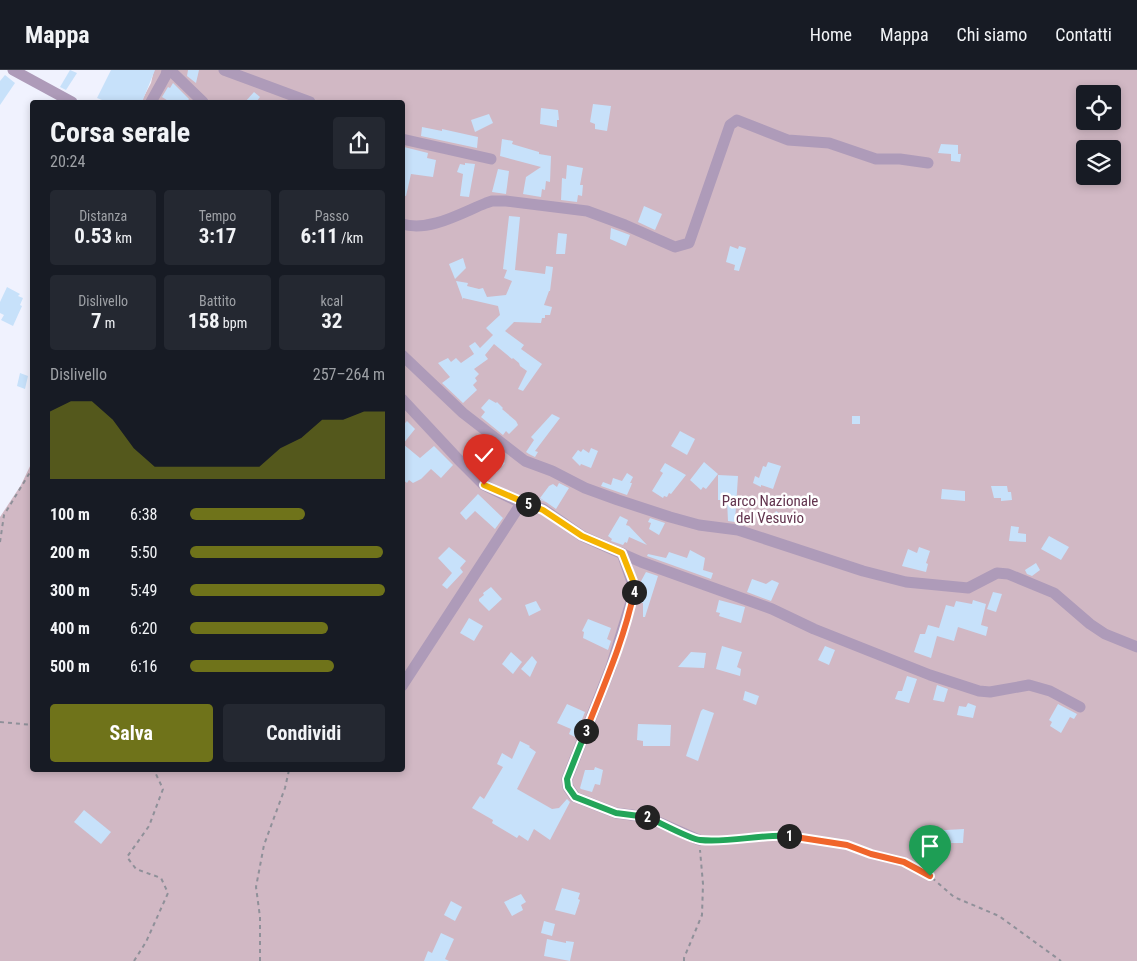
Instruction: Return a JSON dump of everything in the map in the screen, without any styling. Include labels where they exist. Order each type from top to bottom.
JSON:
[{"type":"street","points":[[13,70],[68,100]]},
{"type":"street","points":[[152,100],[169,70],[201,100]]},
{"type":"street","points":[[224,70],[305,100]]},
{"type":"street","points":[[405,224],[429,225],[492,201],[506,200],[587,211],[675,247],[689,243],[730,124],[737,120],[788,140],[828,143],[876,159],[900,159],[928,163]]},
{"type":"street","points":[[405,140],[491,159]]},
{"type":"street","points":[[405,358],[463,413],[525,461],[552,471],[585,488],[670,517],[698,525],[738,530],[863,571],[906,582],[968,588],[997,573],[1008,574],[1054,592],[1090,624],[1105,634],[1137,647]]},
{"type":"street","points":[[405,402],[484,485],[543,510],[582,536],[641,562],[772,609],[814,629],[908,667],[979,692],[990,692],[1029,685],[1050,691],[1080,707]]},
{"type":"street","points":[[405,681],[522,502]]},
{"type":"street","points":[[622,553],[634,588],[631,602],[611,667],[567,779],[568,787],[575,797],[616,813],[647,817],[698,840]]},
{"type":"path","points":[[0,542],[4,515],[30,472]]},
{"type":"path","points":[[0,722],[30,725]]},
{"type":"path","points":[[134,961],[146,942],[168,893],[161,878],[136,869],[127,857],[149,826],[163,789],[155,772]]},
{"type":"path","points":[[260,961],[260,917],[256,887],[264,845],[288,772]]},
{"type":"path","points":[[684,961],[702,915],[703,884],[698,840],[772,835],[804,837],[847,845],[871,854],[904,862],[930,876],[954,897],[999,916],[1061,961]]},
{"type":"green space","name":"Parco Nazionale del Vesuvio","points":[[154,70],[1137,70],[1137,961],[0,961],[0,517],[21,485],[30,466],[30,772],[405,772],[405,100],[142,100],[151,83]]},
{"type":"building","points":[[70,70],[77,73],[66,90],[60,87]]},
{"type":"building","points":[[111,70],[155,70],[143,100],[102,100],[97,98]]},
{"type":"building","points":[[188,70],[199,70],[196,83],[187,76]]},
{"type":"building","points":[[5,75],[15,83],[0,105],[0,81]]},
{"type":"building","points":[[173,83],[189,99],[167,100],[162,97],[168,87],[170,88]]},
{"type":"building","points":[[254,92],[260,97],[258,100],[247,100]]},
{"type":"building","points":[[593,104],[611,106],[607,131],[595,129],[595,124],[590,122]]},
{"type":"building","points":[[541,108],[558,110],[559,120],[557,120],[557,127],[540,124]]},
{"type":"building","points":[[489,114],[493,123],[475,132],[471,120]]},
{"type":"building","points":[[422,127],[442,131],[442,129],[478,137],[477,148],[421,136]]},
{"type":"building","points":[[502,139],[513,141],[512,144],[539,152],[539,154],[551,156],[550,182],[546,181],[545,190],[542,189],[541,197],[523,194],[526,177],[541,167],[500,156]]},
{"type":"building","points":[[941,144],[958,145],[958,154],[961,154],[960,162],[951,161],[951,154],[938,153]]},
{"type":"building","points":[[405,147],[428,153],[427,158],[436,160],[433,177],[411,174],[406,196]]},
{"type":"building","points":[[465,163],[475,164],[469,197],[460,196],[463,174],[457,172],[460,164],[465,165]]},
{"type":"building","points":[[567,165],[583,168],[580,185],[583,185],[582,196],[578,195],[577,202],[561,200],[562,178],[566,179]]},
{"type":"building","points":[[498,169],[509,171],[506,194],[492,192]]},
{"type":"building","points":[[644,206],[662,214],[655,230],[638,222]]},
{"type":"building","points":[[509,216],[520,217],[515,270],[545,274],[546,266],[553,267],[550,291],[544,305],[552,307],[550,315],[545,315],[541,323],[514,322],[505,331],[524,345],[521,349],[542,364],[523,391],[518,389],[527,371],[494,344],[485,355],[488,359],[474,369],[479,374],[475,378],[477,381],[473,385],[477,390],[463,403],[442,383],[450,377],[438,363],[448,358],[451,362],[456,358],[461,363],[474,354],[469,346],[475,342],[480,348],[493,335],[486,328],[500,315],[498,306],[463,298],[463,300],[456,281],[468,283],[467,286],[483,288],[487,297],[506,295],[512,281],[504,278],[507,270],[503,269]]},
{"type":"building","points":[[611,228],[630,235],[626,246],[610,239]]},
{"type":"building","points":[[558,233],[567,234],[565,254],[556,254]]},
{"type":"building","points":[[730,246],[738,249],[739,246],[746,248],[739,271],[734,270],[735,265],[726,262]]},
{"type":"building","points":[[463,258],[466,268],[455,279],[449,264]]},
{"type":"building","points":[[7,287],[20,294],[18,296],[23,298],[20,305],[22,306],[13,326],[1,320],[4,315],[0,313],[0,302]]},
{"type":"building","points":[[20,373],[28,376],[25,389],[17,386]]},
{"type":"building","points":[[489,399],[497,402],[516,421],[518,425],[509,434],[506,431],[503,435],[481,417],[485,412],[481,408]]},
{"type":"building","points":[[552,414],[560,418],[535,451],[538,452],[535,457],[526,452],[534,440],[531,437]]},
{"type":"building","points":[[852,416],[860,416],[860,424],[852,424]]},
{"type":"building","points":[[407,421],[415,429],[405,442],[405,423]]},
{"type":"building","points":[[680,431],[695,439],[687,455],[671,446]]},
{"type":"building","points":[[405,446],[420,458],[434,446],[453,465],[441,478],[431,469],[421,479],[413,483],[409,480],[407,483],[405,481]]},
{"type":"building","points":[[486,448],[505,463],[496,473],[494,471],[489,478],[473,463]]},
{"type":"building","points":[[591,448],[598,451],[591,468],[581,464],[580,466],[572,458],[578,450],[581,452],[583,449],[589,453]]},
{"type":"building","points":[[704,462],[718,474],[706,489],[703,487],[701,490],[690,480]]},
{"type":"building","points":[[768,462],[781,466],[773,489],[761,485],[761,487],[753,483],[755,476],[759,478],[763,466],[766,467]]},
{"type":"building","points":[[665,463],[686,475],[671,494],[669,493],[667,497],[664,496],[663,498],[652,491],[663,473],[660,471]]},
{"type":"building","points":[[627,473],[633,477],[627,495],[601,486],[603,482],[611,485],[613,478],[622,481]]},
{"type":"building","points":[[718,475],[738,476],[735,522],[728,521],[727,500],[718,500]]},
{"type":"building","points":[[559,483],[569,488],[556,509],[540,498],[549,486],[553,484],[557,487]]},
{"type":"building","points":[[991,486],[1007,486],[1008,492],[1011,492],[1012,500],[1001,501],[1001,498],[994,498]]},
{"type":"building","points":[[942,489],[965,491],[965,501],[941,499]]},
{"type":"building","points":[[527,492],[546,502],[525,495]]},
{"type":"building","points":[[478,494],[503,518],[495,529],[475,511],[466,520],[460,513]]},
{"type":"building","points":[[776,511],[788,519],[784,526],[772,519]]},
{"type":"building","points":[[620,516],[628,520],[626,525],[647,545],[629,537],[627,543],[625,542],[623,545],[611,541],[612,539],[608,536]]},
{"type":"building","points":[[650,518],[665,523],[659,535],[649,529],[651,523],[648,522]]},
{"type":"building","points":[[1011,526],[1019,527],[1018,533],[1026,534],[1026,542],[1009,541]]},
{"type":"building","points":[[1049,536],[1069,547],[1061,560],[1041,549]]},
{"type":"building","points":[[449,547],[466,561],[460,568],[463,572],[447,589],[442,585],[452,573],[438,558]]},
{"type":"building","points":[[919,547],[930,551],[926,563],[928,564],[926,572],[902,566],[908,549],[917,553]]},
{"type":"building","points":[[690,550],[705,558],[703,570],[713,573],[711,579],[647,556],[648,554],[666,558],[669,552],[687,558]]},
{"type":"building","points":[[1036,563],[1040,570],[1032,576],[1027,574],[1025,570]]},
{"type":"building","points":[[646,572],[658,576],[645,617],[643,617],[643,603],[638,603],[641,590],[640,583]]},
{"type":"building","points":[[752,579],[766,584],[772,580],[779,583],[771,601],[747,592]]},
{"type":"building","points":[[491,587],[502,599],[489,611],[479,599]]},
{"type":"building","points":[[993,592],[1002,594],[996,612],[987,609]]},
{"type":"building","points":[[719,600],[745,607],[741,623],[719,616],[720,613],[716,612]]},
{"type":"building","points":[[973,600],[986,604],[981,625],[988,627],[986,636],[958,627],[954,641],[937,636],[931,658],[914,652],[920,634],[925,634],[928,625],[939,628],[946,605],[954,607],[956,601],[972,604]]},
{"type":"building","points":[[536,601],[541,610],[529,616],[525,605]]},
{"type":"building","points":[[469,618],[483,626],[474,641],[460,633]]},
{"type":"building","points":[[588,619],[611,628],[607,639],[611,641],[608,650],[583,638],[584,632],[582,631]]},
{"type":"building","points":[[722,646],[742,652],[737,667],[741,669],[740,676],[716,669]]},
{"type":"building","points":[[825,646],[835,650],[829,665],[818,660]]},
{"type":"building","points":[[511,652],[522,662],[513,674],[502,664]]},
{"type":"building","points":[[691,652],[706,653],[704,668],[678,667]]},
{"type":"building","points":[[532,656],[537,662],[530,677],[521,669]]},
{"type":"building","points":[[907,676],[917,679],[909,703],[895,699],[898,691],[902,691]]},
{"type":"building","points":[[937,685],[948,689],[944,702],[933,700]]},
{"type":"building","points":[[745,691],[759,696],[756,705],[743,700]]},
{"type":"building","points":[[968,703],[976,706],[973,718],[957,715],[959,706],[966,707]]},
{"type":"building","points":[[567,704],[585,712],[575,737],[569,734],[571,729],[557,723]]},
{"type":"building","points":[[1058,704],[1077,714],[1074,719],[1070,717],[1061,733],[1050,726],[1052,722],[1049,720]]},
{"type":"building","points":[[703,709],[714,713],[698,761],[686,756]]},
{"type":"building","points":[[638,724],[671,725],[670,746],[643,746],[643,741],[637,740]]},
{"type":"building","points":[[520,741],[530,746],[536,752],[517,789],[552,809],[559,808],[567,799],[570,802],[550,840],[534,829],[528,841],[519,835],[517,838],[492,823],[493,820],[472,808],[480,796],[484,799],[503,767],[497,764],[502,753],[512,759]]},
{"type":"building","points":[[595,767],[603,770],[600,785],[595,784],[592,792],[581,789],[585,770],[594,770]]},
{"type":"building","points":[[84,810],[111,832],[101,844],[74,822]]},
{"type":"building","points":[[964,829],[963,843],[951,843],[951,840],[928,831]]},
{"type":"building","points":[[562,888],[580,893],[578,899],[580,900],[575,915],[555,910]]},
{"type":"building","points":[[521,894],[526,902],[521,905],[523,910],[512,916],[504,902]]},
{"type":"building","points":[[451,901],[462,907],[455,921],[444,915]]},
{"type":"building","points":[[544,921],[555,924],[552,936],[541,933]]},
{"type":"building","points":[[441,933],[454,939],[445,959],[449,961],[424,961],[428,951],[432,953]]},
{"type":"building","points":[[547,939],[566,943],[566,941],[574,942],[570,961],[544,956]]},
{"type":"route","points":[[484,485],[515,500],[543,510],[582,536],[622,553],[633,581],[634,588],[625,626],[567,779],[568,787],[575,797],[616,813],[647,817],[698,840],[772,835],[804,837],[847,845],[871,854],[904,862],[930,876]]}]
